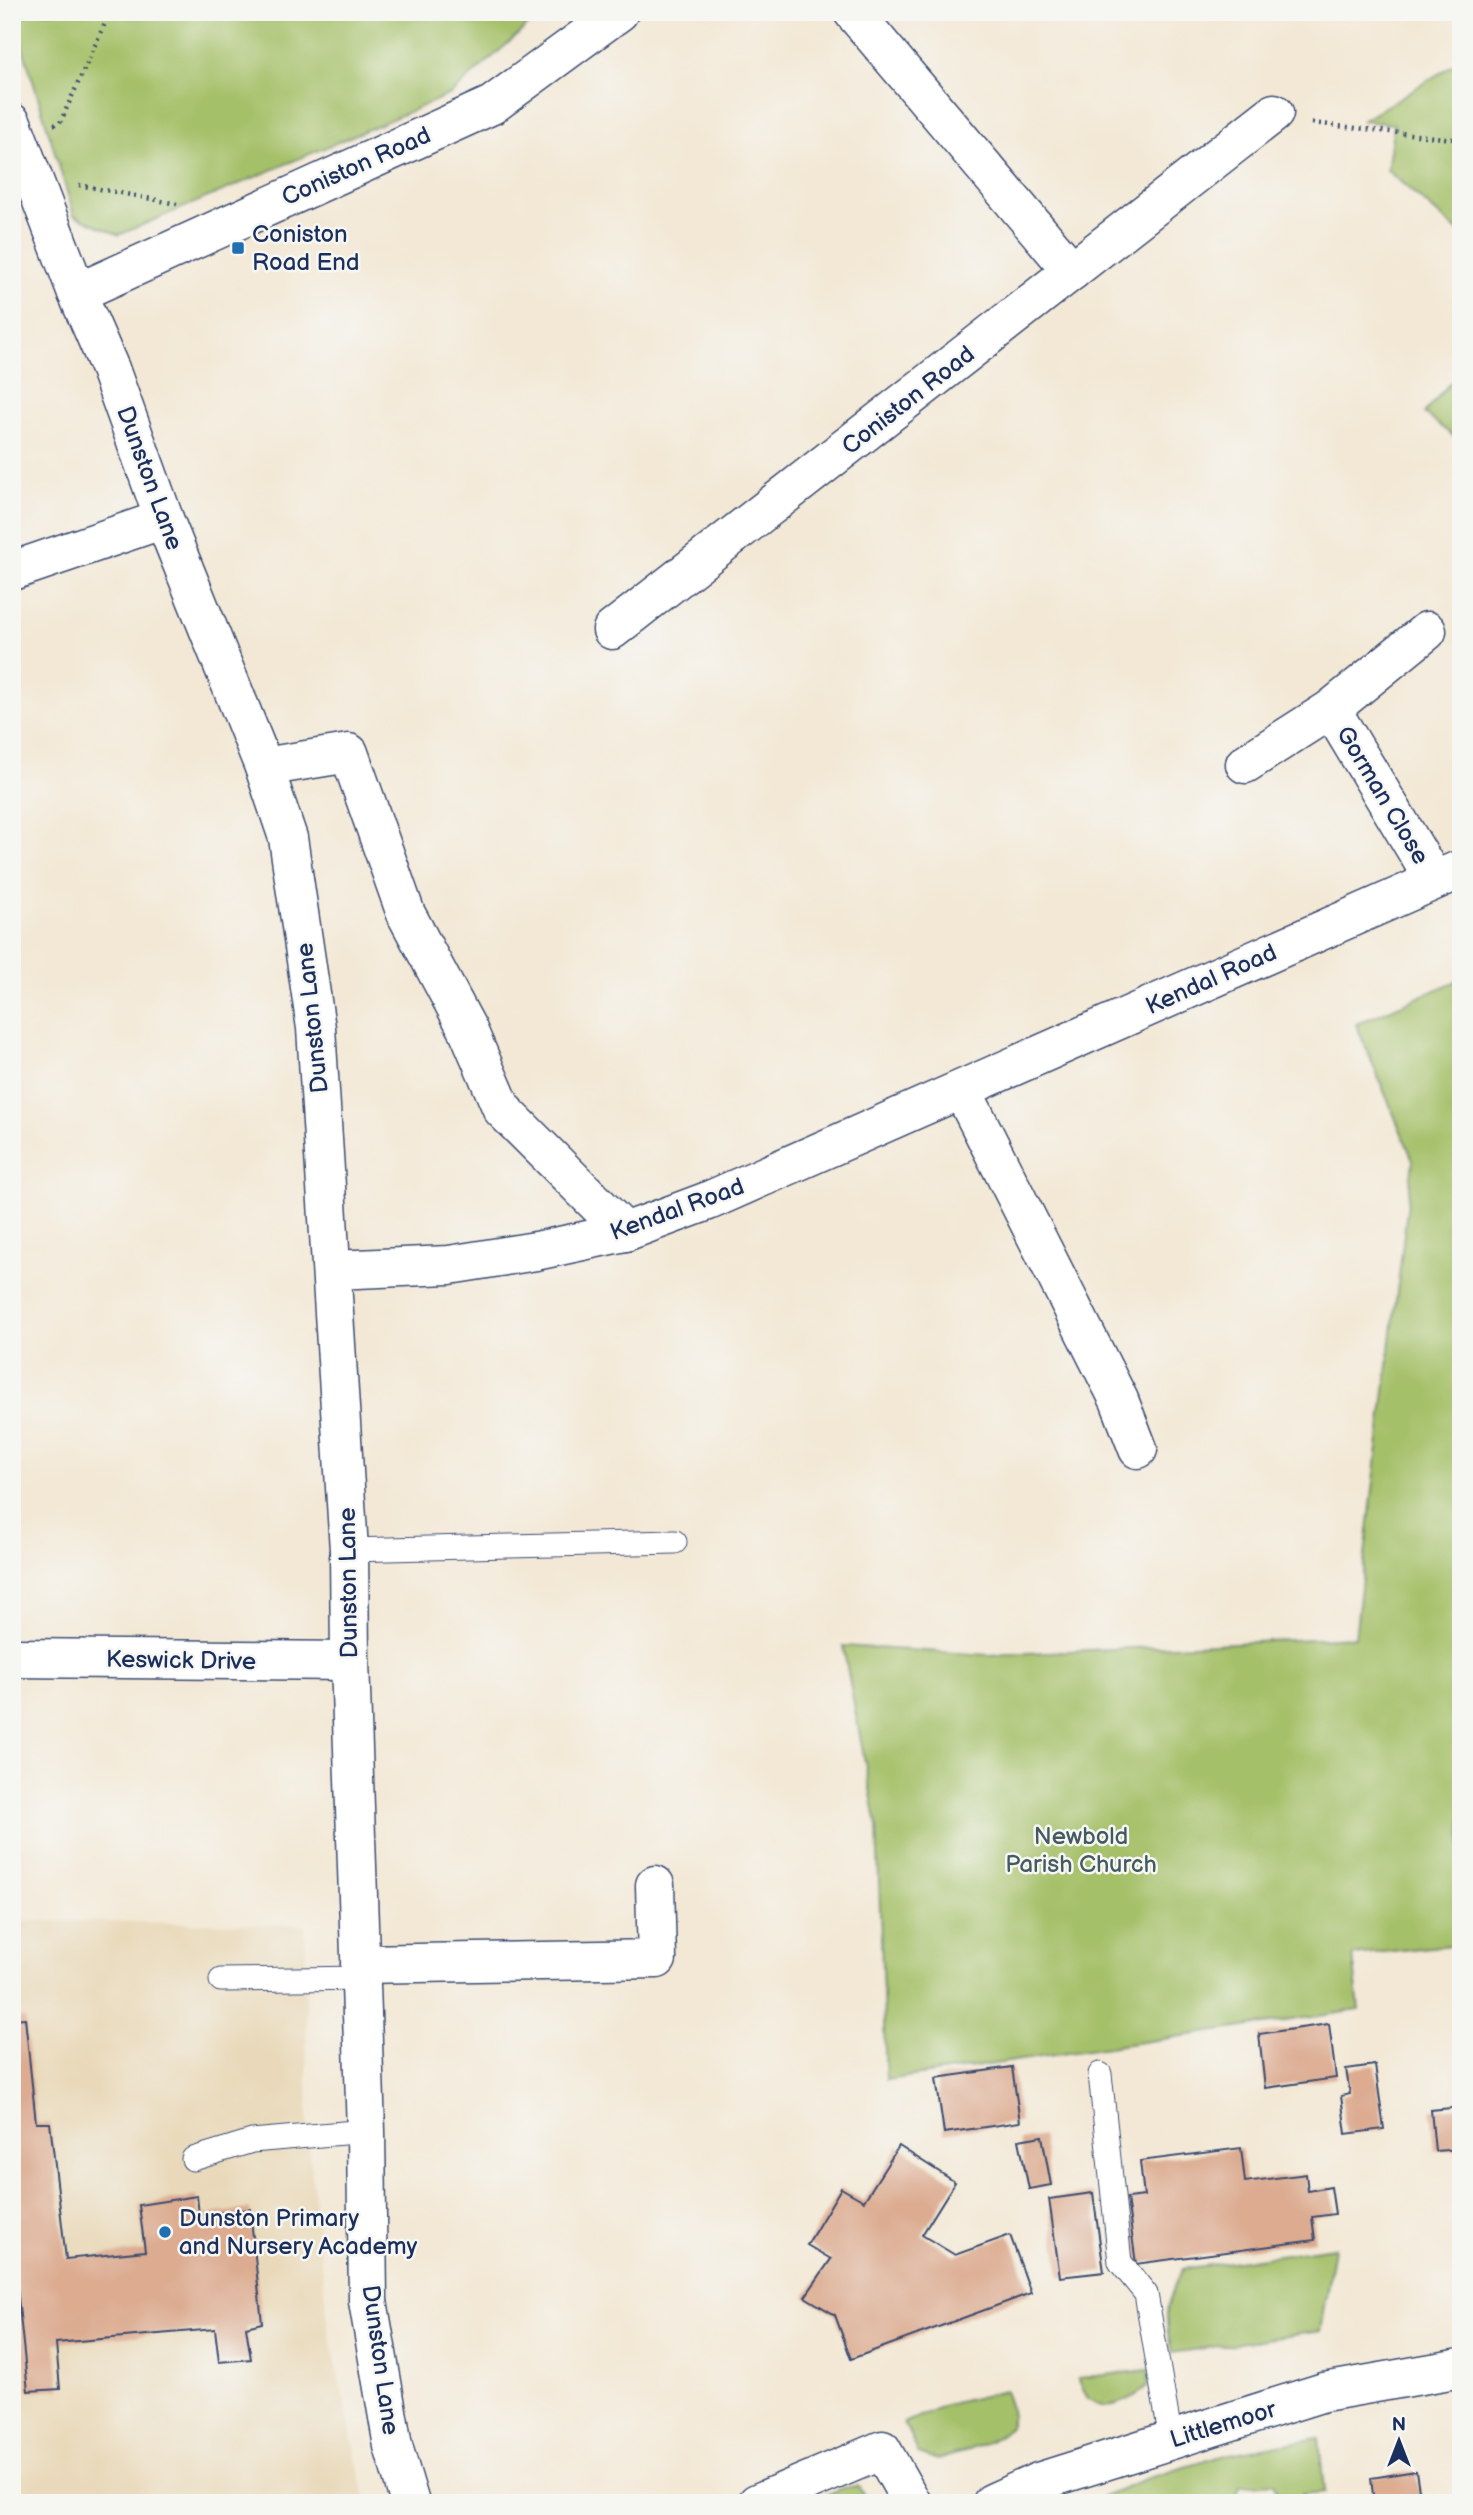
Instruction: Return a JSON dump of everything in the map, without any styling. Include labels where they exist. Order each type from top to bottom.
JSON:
[{"type":"street","name":"Coniston Road","points":[[77,293],[492,105],[619,12]]},
{"type":"street","points":[[853,12],[1072,271]]},
{"type":"street","name":"Coniston Road","points":[[612,630],[1274,113]]},
{"type":"street","name":"Dunston Lane","points":[[15,130],[30,176],[110,369],[164,519],[264,767],[288,838],[316,1028],[349,1550],[350,1661],[366,2131],[368,2301],[393,2446],[410,2503]]},
{"type":"street","points":[[12,572],[164,519]]},
{"type":"street","points":[[1245,764],[1331,709],[1427,631]]},
{"type":"street","name":"Gorman Close","points":[[1331,709],[1447,875]]},
{"type":"street","points":[[264,767],[349,753],[406,914],[468,1030],[502,1109],[625,1232]]},
{"type":"street","name":"Kendal Road","points":[[333,1270],[449,1265],[536,1251],[625,1232],[708,1201],[1447,875]]},
{"type":"street","points":[[962,1090],[1119,1400],[1138,1449]]},
{"type":"street","name":"Keswick Drive","points":[[12,1658],[350,1661]]},
{"type":"street","points":[[361,1971],[657,1959],[655,1885]]},
{"type":"street","name":"Littlemoor","points":[[992,2503],[1042,2492],[1171,2440],[1324,2392],[1461,2368]]},
{"type":"street","points":[[757,2503],[882,2450],[912,2503]]},
{"type":"lane","points":[[349,1550],[675,1542]]},
{"type":"lane","points":[[220,1980],[361,1971]]},
{"type":"lane","points":[[1100,2074],[1120,2262],[1146,2294],[1171,2440]]},
{"type":"lane","points":[[192,2159],[253,2141],[366,2131]]},
{"type":"path","points":[[15,130],[60,123],[110,12]]},
{"type":"path","points":[[1274,113],[1312,123],[1461,140]]},
{"type":"path","points":[[30,176],[242,217]]},
{"type":"shaded area","name":"Dunston Primary and Nursery Academy","points":[[12,1920],[305,1925],[308,2137],[328,2327],[366,2503],[12,2503]]},
{"type":"green space","points":[[12,12],[543,12],[451,94],[119,235],[74,215]]},
{"type":"green space","points":[[1461,60],[1461,234],[1387,170],[1394,124],[1362,121]]},
{"type":"green space","points":[[1461,370],[1461,442],[1424,413]]},
{"type":"green space","name":"Newbold Parish Church","points":[[1461,979],[1461,1944],[1353,1955],[1359,2010],[886,2080],[877,1826],[843,1646],[989,1655],[1355,1637],[1413,1160],[1356,1024]]},
{"type":"green space","points":[[1334,2247],[1320,2331],[1172,2353],[1167,2329],[1167,2310],[1172,2291],[1183,2269]]},
{"type":"green space","points":[[1149,2370],[1148,2386],[1135,2396],[1111,2405],[1095,2403],[1088,2398],[1078,2378]]},
{"type":"green space","points":[[1005,2391],[1011,2415],[1006,2430],[990,2441],[941,2458],[919,2454],[904,2423],[945,2405]]},
{"type":"green space","points":[[1319,2438],[1324,2492],[1302,2494],[1303,2503],[1283,2500],[1273,2483],[1240,2486],[1235,2503],[1100,2503],[1103,2496],[1145,2479],[1229,2454]]},
{"type":"green space","points":[[858,2486],[863,2494],[862,2503],[805,2503],[843,2488]]},
{"type":"building","points":[[25,2018],[36,2123],[50,2123],[66,2259],[145,2251],[139,2205],[197,2196],[199,2215],[250,2209],[262,2323],[246,2327],[251,2359],[219,2362],[215,2329],[56,2343],[60,2389],[28,2391],[15,2268],[12,2268],[12,2019]]},
{"type":"building","points":[[1329,2024],[1336,2078],[1265,2088],[1259,2034]]},
{"type":"building","points":[[1375,2065],[1384,2129],[1346,2134],[1341,2096],[1350,2094],[1346,2069]]},
{"type":"building","points":[[1012,2067],[1020,2122],[944,2133],[936,2078]]},
{"type":"building","points":[[1461,2107],[1461,2149],[1435,2151],[1431,2110]]},
{"type":"building","points":[[1042,2136],[1051,2185],[1029,2189],[1019,2140]]},
{"type":"building","points":[[899,2146],[955,2182],[922,2235],[955,2255],[1010,2235],[1031,2293],[851,2359],[835,2315],[805,2297],[831,2259],[807,2245],[841,2188],[864,2201]]},
{"type":"building","points":[[1241,2148],[1245,2182],[1306,2174],[1308,2191],[1331,2187],[1335,2214],[1312,2217],[1315,2240],[1136,2264],[1127,2198],[1144,2196],[1140,2161]]},
{"type":"building","points":[[1093,2193],[1104,2272],[1060,2277],[1049,2199]]},
{"type":"building","points":[[1416,2471],[1421,2503],[1374,2503],[1371,2478]]},
{"type":"place","name":"Coniston Road End","points":[[238,248]]},
{"type":"place","name":"Dunston Primary and Nursery Academy","points":[[165,2232]]}]
